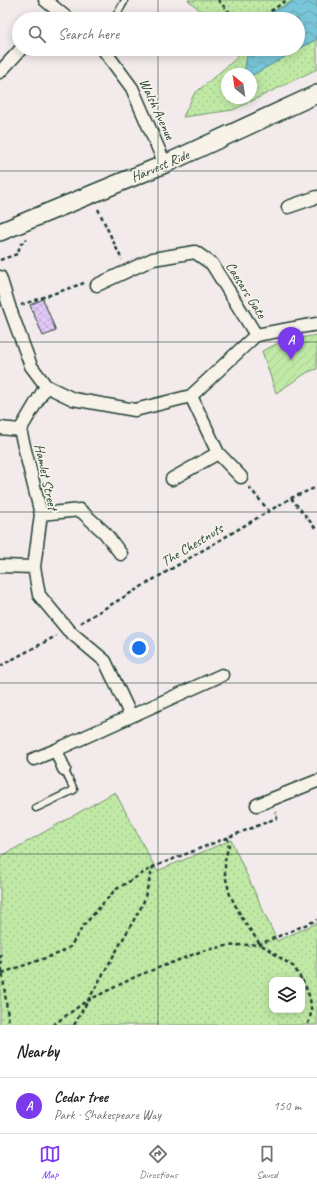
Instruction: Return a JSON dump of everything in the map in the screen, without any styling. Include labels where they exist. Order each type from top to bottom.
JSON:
[{"type":"street","points":[[45,0],[51,12]]},
{"type":"street","points":[[0,72],[15,56]]},
{"type":"street","name":"Walsh Avenue","points":[[108,56],[132,88],[165,164]]},
{"type":"street","name":"Harvest Ride","points":[[0,232],[165,164],[317,94]]},
{"type":"street","points":[[288,207],[317,197]]},
{"type":"street","name":"Caesars Gate","points":[[97,286],[153,259],[195,252],[212,264],[256,335]]},
{"type":"street","points":[[0,277],[31,366],[46,386],[73,399],[135,410],[191,396],[256,335],[317,324]]},
{"type":"street","name":"Hamlet Street","points":[[46,386],[20,430],[41,514],[34,567],[39,595],[68,630],[105,661],[131,716]]},
{"type":"street","points":[[191,396],[218,453],[241,477]]},
{"type":"street","points":[[0,428],[20,430]]},
{"type":"street","points":[[172,479],[218,453]]},
{"type":"street","points":[[41,514],[80,510],[105,533],[121,554]]},
{"type":"street","points":[[0,566],[34,567]]},
{"type":"street","points":[[34,759],[222,675]]},
{"type":"street","points":[[56,750],[64,768]]},
{"type":"street","points":[[257,805],[317,781]]},
{"type":"lane","points":[[118,12],[124,2]]},
{"type":"lane","points":[[36,808],[74,790],[64,768]]},
{"type":"path","points":[[218,0],[229,12]]},
{"type":"path","points":[[269,12],[287,0]]},
{"type":"path","points":[[98,208],[127,271]]},
{"type":"path","points":[[0,260],[17,254]]},
{"type":"path","points":[[10,309],[83,283],[97,286]]},
{"type":"path","points":[[241,477],[269,511]]},
{"type":"path","name":"The Chestnuts","points":[[80,624],[291,498],[317,487]]},
{"type":"path","points":[[291,498],[317,530]]},
{"type":"path","points":[[0,666],[56,636]]},
{"type":"path","points":[[2,973],[60,953],[70,947],[84,925],[115,890],[153,867],[277,818],[270,800]]},
{"type":"path","points":[[227,837],[229,844],[225,860],[225,875],[230,895],[242,918],[260,944],[294,967],[300,977]]},
{"type":"path","points":[[74,1025],[143,904],[153,867]]},
{"type":"path","points":[[53,1025],[86,1002],[137,976],[202,951],[226,946],[260,944],[317,920]]},
{"type":"path","points":[[0,954],[9,1025]]},
{"type":"path","points":[[305,988],[311,1004],[312,1013],[307,1025]]},
{"type":"green space","points":[[188,0],[317,0],[317,69],[257,98],[257,68],[225,68],[238,56],[305,56],[305,12],[202,12]]},
{"type":"green space","points":[[221,71],[221,104],[245,104],[233,110],[183,117],[194,94]]},
{"type":"green space","points":[[317,335],[317,369],[308,372],[276,393],[262,351],[283,341]]},
{"type":"green space","points":[[115,792],[157,871],[231,840],[277,941],[317,923],[317,1025],[0,1025],[0,857]]},
{"type":"water","points":[[295,0],[317,0],[317,39],[305,46],[305,12],[272,12]]},
{"type":"water","points":[[247,56],[287,56],[257,73],[257,68],[245,68]]},
{"type":"building","points":[[43,299],[56,331],[43,336],[30,305]]},
{"type":"place","name":"Cedar tree","points":[[291,360]]}]
